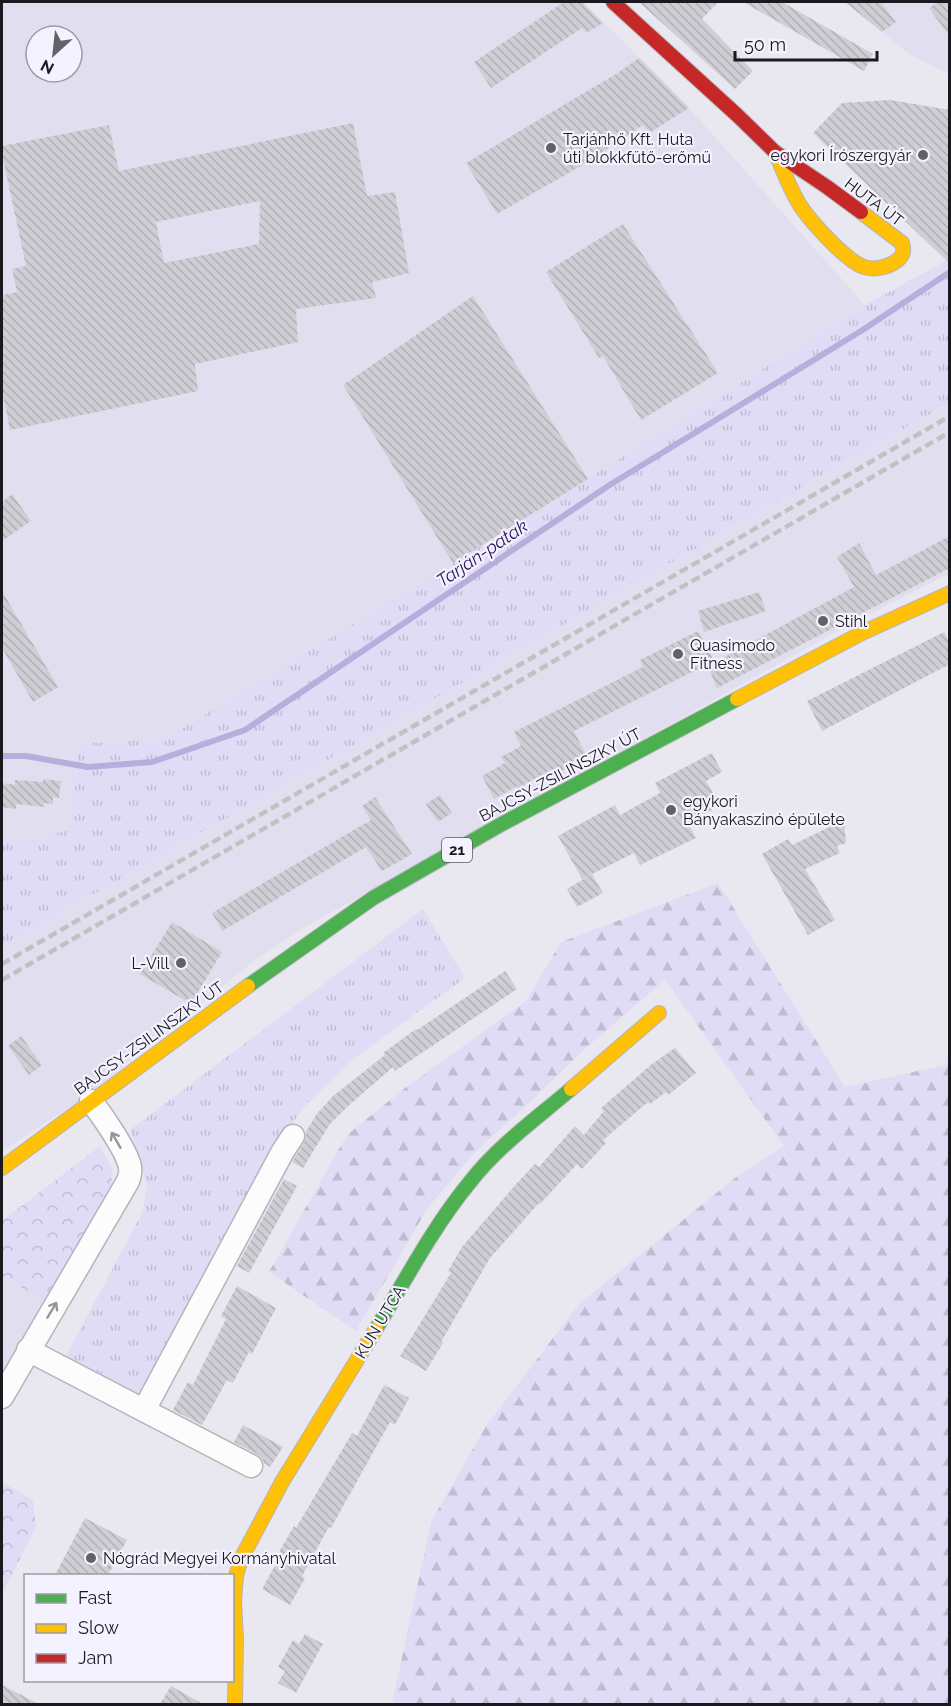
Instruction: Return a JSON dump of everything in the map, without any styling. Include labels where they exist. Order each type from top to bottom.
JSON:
[{"type":"street","name":"HUTA ÚT","points":[[613,2],[775,152],[827,187],[902,243],[906,248],[905,254],[882,268],[869,269],[850,258],[805,213],[775,152]]},
{"type":"street","name":"BAJCSY-ZSILINSZKY ÚT","points":[[2,1168],[273,968],[373,898],[500,825],[862,633],[950,593]]},
{"type":"street","name":"KUN UTCA","points":[[235,1704],[234,1601],[236,1576],[241,1559],[250,1538],[282,1482],[442,1220],[470,1181],[497,1152],[659,1012]]},
{"type":"street","points":[[2,1397],[128,1181],[130,1165],[103,1116],[92,1101]]},
{"type":"street","points":[[144,1410],[293,1136]]},
{"type":"street","points":[[28,1350],[251,1466]]},
{"type":"shaded area","points":[[2,2],[582,2],[689,108],[865,305],[413,588],[166,738],[79,744],[71,830],[2,844]]},
{"type":"shaded area","points":[[845,2],[949,2],[949,74],[910,55]]},
{"type":"shaded area","points":[[949,403],[949,574],[854,622],[305,927],[254,961],[88,1095],[2,1151],[2,947]]},
{"type":"shaded area","points":[[2,1276],[46,1302],[2,1378]]},
{"type":"green space","points":[[949,259],[949,403],[2,947],[2,844],[70,830],[79,744],[166,738],[453,563],[865,305]]},
{"type":"green space","points":[[718,883],[845,1087],[945,1065],[949,1059],[949,1704],[392,1704],[431,1522],[486,1426],[579,1304],[735,1178],[784,1146],[665,980],[588,1046],[477,1150],[427,1209],[356,1331],[269,1272],[347,1135],[405,1088],[526,1001],[561,942]]},
{"type":"green space","points":[[423,909],[465,978],[356,1057],[304,1107],[282,1138],[143,1401],[64,1360],[142,1213],[147,1186],[130,1130]]},
{"type":"green space","points":[[100,1146],[113,1171],[111,1188],[46,1302],[2,1276],[2,1221]]},
{"type":"green space","points":[[2,1482],[33,1500],[36,1527],[2,1594]]},
{"type":"building","points":[[564,2],[582,2],[603,23],[586,33],[582,28],[491,88],[474,62]]},
{"type":"building","points":[[639,2],[718,2],[702,19],[753,71],[735,89]]},
{"type":"building","points":[[743,2],[782,2],[873,54],[864,71]]},
{"type":"building","points":[[845,2],[881,2],[896,22],[882,32]]},
{"type":"building","points":[[938,2],[950,2],[950,37],[929,8]]},
{"type":"building","name":"Tarjánhő Kft. Huta úti blokkfűtő-erőmű","points":[[639,58],[689,108],[649,133],[643,125],[586,163],[497,214],[466,163]]},
{"type":"building","points":[[890,100],[950,110],[950,264],[813,133],[842,103]]},
{"type":"building","points":[[353,123],[367,196],[395,192],[409,273],[372,282],[376,298],[296,309],[298,342],[195,364],[198,391],[10,430],[2,389],[2,295],[17,292],[12,269],[26,266],[2,146],[109,125],[119,171]],"holes":[[[260,201],[259,244],[164,263],[156,222]]]},
{"type":"building","points":[[623,224],[718,373],[641,420],[603,356],[599,358],[546,272]]},
{"type":"building","points":[[473,296],[588,479],[453,563],[343,385]]},
{"type":"building","points":[[12,494],[31,521],[2,541],[2,502]]},
{"type":"building","points":[[950,536],[950,568],[717,688],[708,666],[854,587],[837,557],[859,543],[876,575]]},
{"type":"building","points":[[2,591],[58,687],[33,702],[2,648]]},
{"type":"building","points":[[759,592],[766,611],[704,632],[698,611]]},
{"type":"building","points":[[698,631],[714,661],[574,731],[586,755],[568,764],[569,767],[554,775],[551,770],[494,799],[482,776],[505,763],[501,757],[521,746],[514,732],[643,667],[640,660]]},
{"type":"building","points":[[944,632],[950,643],[950,664],[822,731],[807,701]]},
{"type":"building","name":"egykori Bányakaszinó épülete","points":[[712,753],[722,772],[706,781],[721,805],[688,823],[696,838],[640,865],[634,853],[582,879],[558,836],[615,805],[620,815],[660,793],[655,783]]},
{"type":"building","points":[[43,779],[61,781],[59,798],[53,797],[53,804],[44,803],[44,807],[16,804],[16,809],[2,807],[2,783],[15,785],[15,780],[43,782]]},
{"type":"building","points":[[440,795],[452,813],[438,822],[426,804]]},
{"type":"building","points":[[375,797],[412,854],[382,871],[366,847],[222,931],[212,913],[371,820],[362,806]]},
{"type":"building","points":[[844,820],[846,843],[837,846],[840,853],[805,869],[835,920],[808,935],[762,854],[788,839],[792,845]]},
{"type":"building","points":[[592,874],[603,893],[577,907],[567,889]]},
{"type":"building","name":"L-Vill","points":[[172,922],[222,952],[191,1004],[140,974]]},
{"type":"building","points":[[505,971],[517,989],[395,1071],[393,1067],[330,1124],[303,1168],[292,1162],[304,1143],[306,1132],[316,1115],[333,1096],[385,1055],[383,1053],[416,1029]]},
{"type":"building","points":[[21,1036],[42,1065],[29,1075],[8,1046]]},
{"type":"building","points":[[675,1048],[696,1073],[668,1095],[666,1092],[650,1104],[648,1102],[603,1140],[606,1143],[582,1169],[577,1164],[539,1203],[490,1258],[426,1371],[400,1356],[451,1273],[448,1271],[462,1247],[517,1183],[535,1164],[539,1167],[575,1126],[584,1135],[604,1111],[601,1108],[652,1064]]},
{"type":"building","points":[[284,1179],[297,1186],[249,1273],[237,1266]]},
{"type":"building","points":[[237,1286],[276,1308],[252,1354],[249,1352],[233,1383],[227,1380],[202,1425],[173,1410],[188,1382],[193,1385],[226,1319],[221,1316]]},
{"type":"building","points":[[384,1385],[409,1398],[395,1425],[390,1422],[331,1528],[329,1527],[302,1576],[305,1578],[290,1605],[262,1589],[294,1526],[296,1528],[352,1433],[357,1436]]},
{"type":"building","points":[[243,1425],[283,1447],[270,1467],[257,1454],[234,1442]]},
{"type":"building","name":"Nógrád Megyei Kormányhivatal","points":[[85,1518],[127,1540],[109,1574],[56,1574]]},
{"type":"building","points":[[305,1634],[323,1644],[296,1693],[278,1683],[285,1671],[278,1667],[293,1640],[299,1644]]},
{"type":"building","points":[[2,1685],[39,1704],[2,1704]]},
{"type":"building","points":[[171,1686],[203,1704],[160,1704]]},
{"type":"waterway","name":"Tarján-patak","points":[[2,756],[26,756],[88,767],[152,762],[245,730],[608,486],[861,331],[950,272]]},
{"type":"railway","points":[[2,964],[950,416]]},
{"type":"railway","points":[[2,980],[950,432]]},
{"type":"traffic: fast","points":[[248,986],[373,898],[500,825],[737,699]]},
{"type":"traffic: fast","points":[[376,1329],[432,1235],[470,1182],[505,1144],[571,1089]]},
{"type":"traffic: slow","points":[[775,152],[798,202],[819,228],[848,257],[868,268],[884,267],[898,260],[903,252],[902,243],[861,212]]},
{"type":"traffic: slow","points":[[737,699],[862,633],[950,593]]},
{"type":"traffic: slow","points":[[2,1168],[248,986]]},
{"type":"traffic: slow","points":[[571,1089],[659,1013]]},
{"type":"traffic: slow","points":[[235,1704],[234,1601],[236,1576],[241,1559],[282,1482],[376,1329]]},
{"type":"traffic: jam","points":[[613,2],[775,152],[861,212]]},
{"type":"place","name":"Tarjánhő Kft. Huta úti blokkfűtő-erőmű","points":[[551,148]]},
{"type":"place","name":"egykori Írószergyár","points":[[923,155]]},
{"type":"place","name":"Stihl","points":[[823,621]]},
{"type":"place","name":"Quasimodo Fitness","points":[[678,654]]},
{"type":"place","name":"egykori Bányakaszinó épülete","points":[[671,810]]},
{"type":"place","name":"L-Vill","points":[[181,963]]},
{"type":"place","name":"Nógrád Megyei Kormányhivatal","points":[[91,1558]]}]
